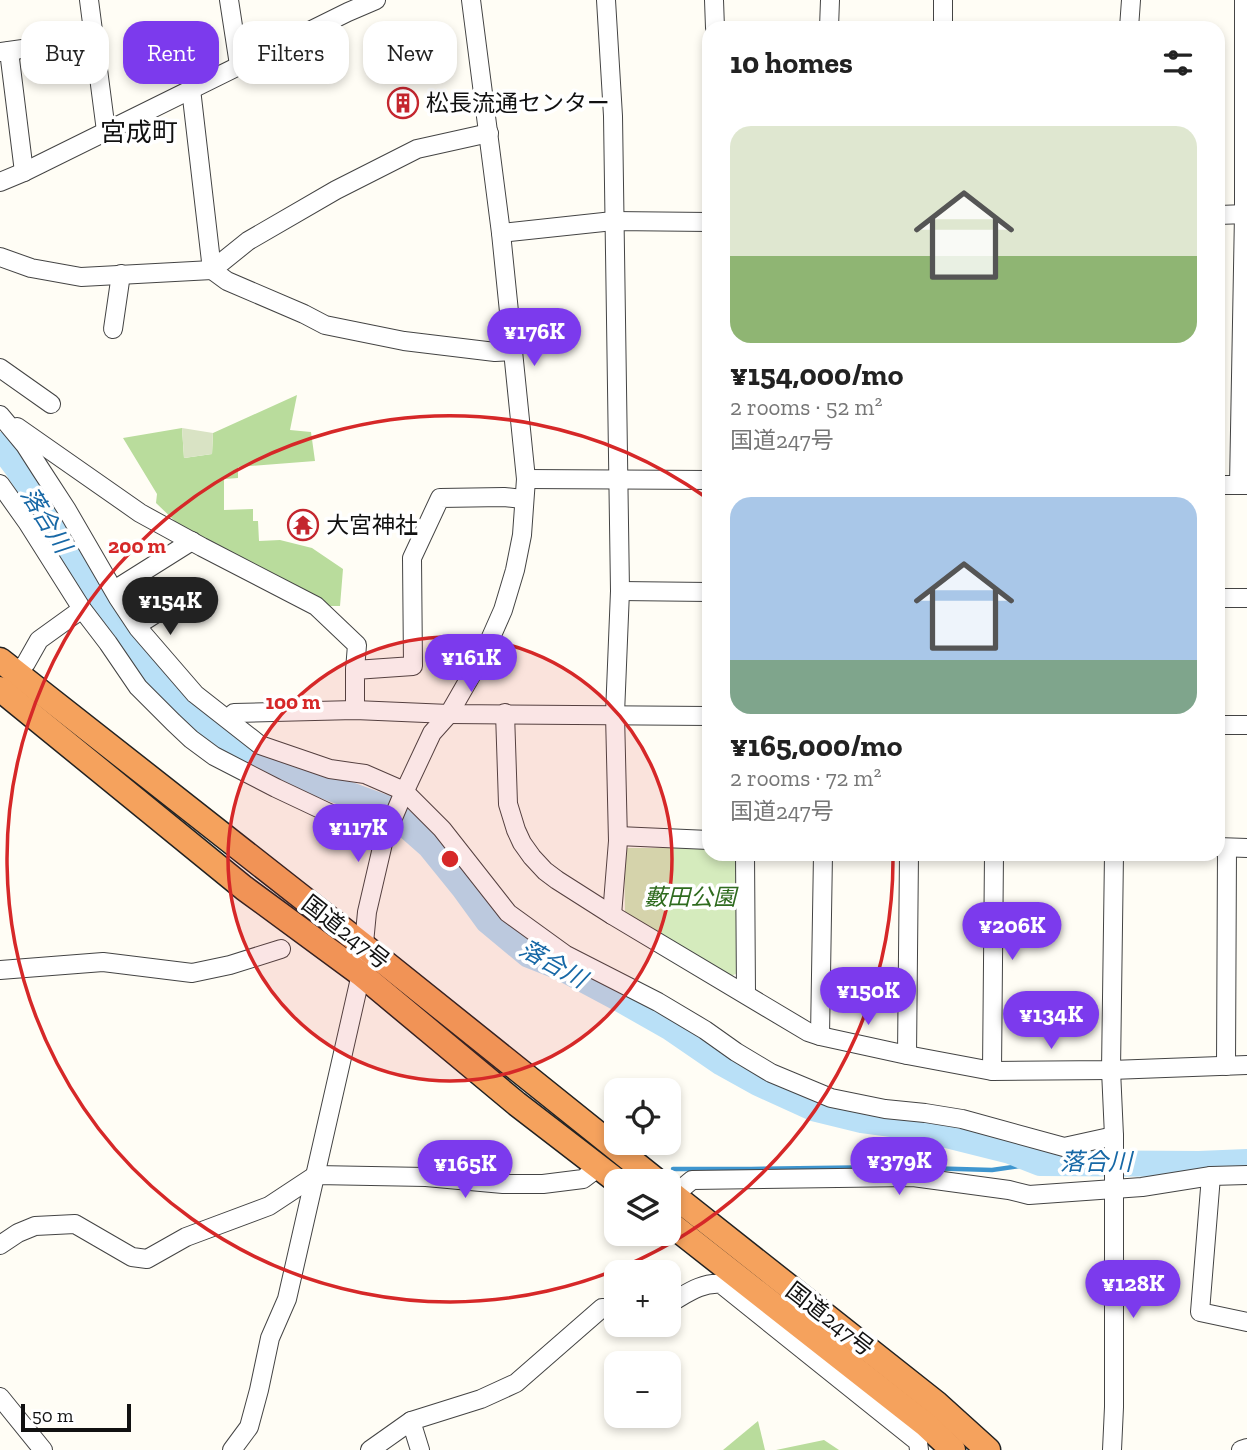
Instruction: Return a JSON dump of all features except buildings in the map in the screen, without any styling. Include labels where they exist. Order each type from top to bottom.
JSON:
[{"type":"highway","name":"国道247号","points":[[5,685],[364,946],[641,1169]]},
{"type":"highway","name":"国道247号","points":[[5,685],[244,888],[361,974],[517,1104],[604,1171]]},
{"type":"highway","name":"国道247号","points":[[681,1201],[936,1403],[988,1450]]},
{"type":"highway","name":"国道247号","points":[[681,1232],[915,1416],[953,1450]]},
{"type":"street","points":[[89,0],[92,21]]},
{"type":"street","points":[[229,0],[233,26]]},
{"type":"street","points":[[320,21],[347,6],[376,0]]},
{"type":"street","points":[[232,1450],[249,1427],[270,1338],[286,1299],[361,974],[367,912],[384,839],[432,733],[449,714],[484,653],[503,610],[522,536],[526,479],[501,233],[471,0]]},
{"type":"street","points":[[606,0],[613,116],[620,591],[615,714],[618,836],[612,915]]},
{"type":"street","points":[[714,0],[715,21]]},
{"type":"street","points":[[829,21],[830,0]]},
{"type":"street","points":[[943,0],[943,21]]},
{"type":"street","points":[[1130,21],[1131,0]]},
{"type":"street","points":[[1225,485],[1243,485],[1244,0]]},
{"type":"street","points":[[4,52],[24,172]]},
{"type":"street","points":[[0,182],[233,68]]},
{"type":"street","points":[[100,84],[106,131]]},
{"type":"street","points":[[191,89],[212,270],[227,281],[325,325],[404,341],[495,352],[513,351]]},
{"type":"street","points":[[0,257],[31,268],[81,277],[212,270],[248,241],[336,190],[417,149],[489,133]]},
{"type":"street","points":[[1225,215],[1245,214]]},
{"type":"street","points":[[501,233],[613,221],[702,222]]},
{"type":"street","points":[[113,329],[121,274]]},
{"type":"street","points":[[0,368],[51,404]]},
{"type":"street","points":[[0,415],[25,445],[60,499],[138,628],[177,674],[212,709],[260,745],[330,769],[365,774],[402,795],[442,829],[508,913],[566,955],[658,1002],[771,1073],[831,1098],[885,1109],[962,1119],[1064,1147],[1114,1136]]},
{"type":"street","points":[[0,415],[140,513],[316,606],[357,646],[355,710]]},
{"type":"street","points":[[526,479],[702,480]]},
{"type":"street","points":[[0,484],[82,609],[138,687],[191,739],[214,756],[384,839]]},
{"type":"street","points":[[355,670],[413,666],[412,558],[440,498],[523,499]]},
{"type":"street","points":[[60,499],[70,506],[144,621],[182,597]]},
{"type":"street","points":[[122,585],[192,541]]},
{"type":"street","points":[[620,591],[702,593]]},
{"type":"street","points":[[1225,598],[1247,598]]},
{"type":"street","points":[[5,685],[26,663],[39,640],[82,609]]},
{"type":"street","points":[[234,713],[355,710],[449,714],[702,716]]},
{"type":"street","points":[[505,713],[508,804],[516,830],[532,857],[551,876],[612,915],[808,1032],[992,1071],[1247,1065]]},
{"type":"street","points":[[1225,725],[1247,725]]},
{"type":"street","points":[[618,836],[702,840]]},
{"type":"street","points":[[1225,847],[1247,848]]},
{"type":"street","points":[[745,861],[746,994]]},
{"type":"street","points":[[820,1036],[823,861]]},
{"type":"street","points":[[907,1055],[909,861]]},
{"type":"street","points":[[992,1071],[994,861]]},
{"type":"street","points":[[1112,1450],[1114,1136],[1111,1070],[1114,861]]},
{"type":"street","points":[[1223,861],[1226,1066]]},
{"type":"street","points":[[0,970],[103,962],[192,973],[230,965],[281,949]]},
{"type":"street","points":[[0,1245],[35,1226],[75,1224],[132,1257],[148,1259],[186,1237],[269,1206],[316,1175],[426,1177],[503,1184],[543,1184],[604,1175]]},
{"type":"street","points":[[681,1184],[692,1180],[913,1177],[1009,1189],[1029,1195],[1142,1187],[1211,1176],[1247,1175]]},
{"type":"street","points":[[1211,1176],[1200,1311],[1247,1322]]},
{"type":"street","points":[[681,1297],[710,1283],[720,1284],[918,1442],[919,1450]]},
{"type":"street","points":[[370,1450],[411,1421],[481,1399],[516,1382],[604,1308]]},
{"type":"street","points":[[0,1397],[43,1450]]},
{"type":"street","points":[[411,1421],[420,1450]]},
{"type":"street","points":[[1241,1450],[1247,1448]]},
{"type":"green space","points":[[297,395],[290,430],[311,432],[315,461],[238,467],[238,478],[224,479],[224,510],[253,509],[253,521],[258,521],[259,541],[280,540],[312,548],[343,569],[340,606],[316,606],[202,547],[156,503],[157,494],[123,438],[182,428],[184,458],[212,454],[213,433]]},
{"type":"green space","points":[[182,428],[213,433],[212,454],[184,458]]},
{"type":"green space","name":"藪田公園","points":[[627,848],[702,848],[702,861],[737,861],[738,973],[731,976],[625,913],[624,852]]},
{"type":"green space","points":[[758,1421],[765,1450],[723,1450]]},
{"type":"green space","points":[[824,1440],[839,1450],[776,1450]]},
{"type":"waterway","name":"落合川","points":[[0,445],[34,494],[122,641],[181,706],[218,737],[268,765],[388,809],[430,846],[488,921],[529,955],[562,968],[620,999],[671,1028],[722,1063],[813,1108],[862,1120],[914,1127],[1010,1151],[1040,1163],[1247,1162]]},
{"type":"waterway","points":[[681,1169],[890,1167],[992,1170],[1040,1163]]},
{"type":"place","name":"松長流通センター","points":[[403,103]]},
{"type":"place","name":"大宮神社","points":[[303,525]]},
{"type":"district","name":"宮成町","points":[[139,132]]}]
